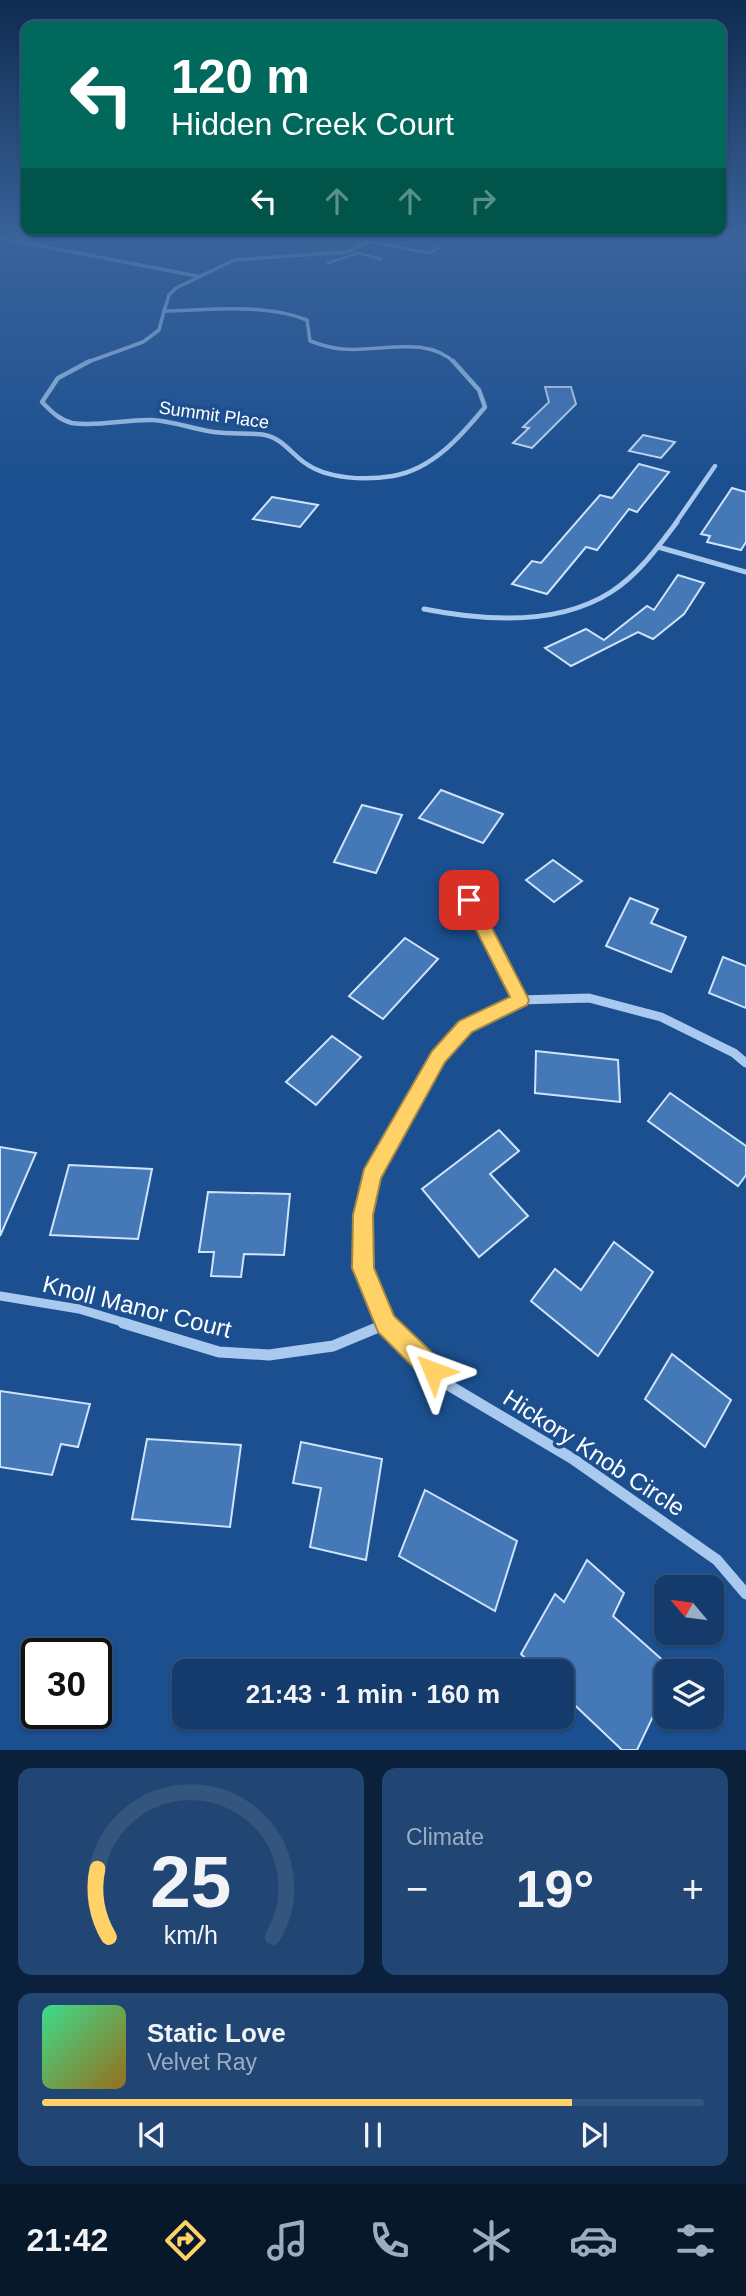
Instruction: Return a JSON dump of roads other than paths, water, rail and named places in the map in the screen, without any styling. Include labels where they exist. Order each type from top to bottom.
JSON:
[{"type":"street","name":"Summit Place","points":[[162,318],[159,330],[139,344],[73,368],[55,378],[46,390],[42,402],[51,413],[65,422],[88,425],[114,421],[164,421],[215,432],[268,435],[279,439],[310,466],[360,476],[394,475],[419,469],[472,424],[485,407],[483,393],[449,358],[436,352],[409,348],[347,350],[320,346],[310,341],[307,320],[300,318]]},
{"type":"street","points":[[424,609],[469,616],[553,614],[612,593],[658,547],[715,466]]},
{"type":"street","points":[[658,547],[746,572]]},
{"type":"street","points":[[469,900],[520,1000]]},
{"type":"street","name":"Hickory Knob Circle","points":[[746,1063],[734,1053],[661,1017],[589,998],[520,1000],[465,1026],[439,1057],[372,1176],[363,1215],[363,1268],[386,1324],[450,1386],[584,1466],[717,1560],[746,1594]]},
{"type":"street","name":"Knoll Manor Court","points":[[0,1296],[79,1310],[219,1352],[269,1355],[333,1346],[386,1324]]}]
